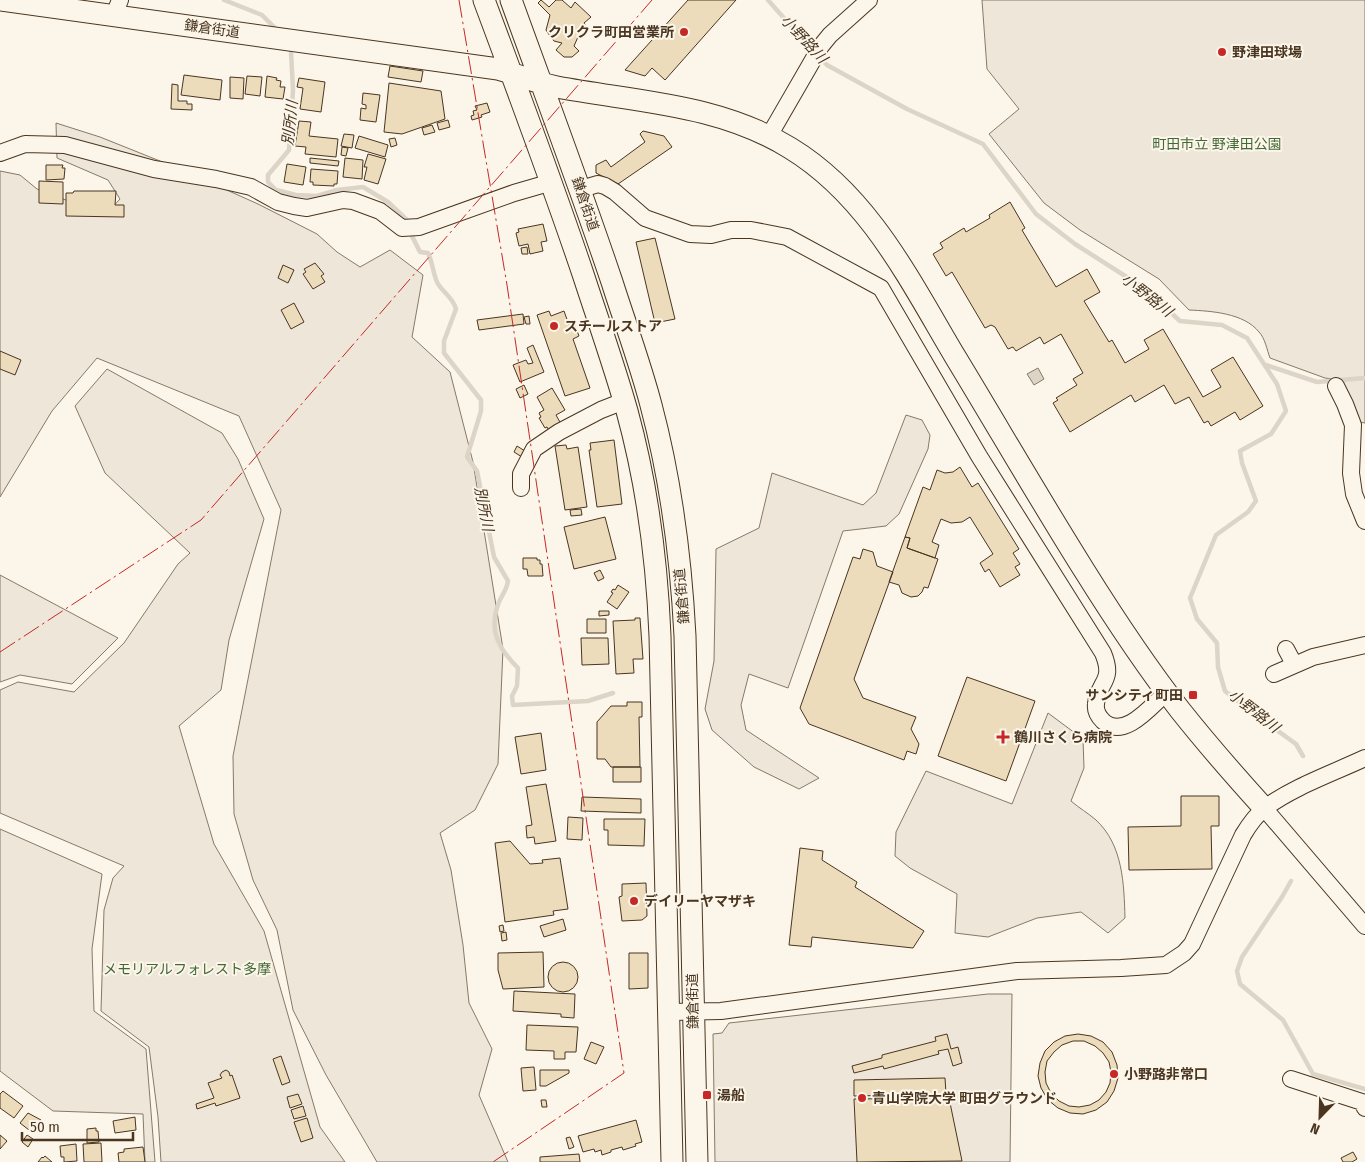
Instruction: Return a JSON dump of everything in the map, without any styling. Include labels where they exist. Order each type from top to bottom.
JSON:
[{"type":"main road","name":"鎌倉街道","points":[[1,0],[117,8],[483,67],[511,73],[543,84],[581,189],[649,398],[674,522],[684,602],[697,1162]]},
{"type":"main road","points":[[484,0],[511,73]]},
{"type":"main road","points":[[511,0],[543,84],[700,110],[750,127],[789,147],[812,162],[853,200],[871,222],[904,271],[1122,630],[1210,747],[1264,808]]},
{"type":"main road","name":"鎌倉街道","points":[[511,73],[552,182],[624,401],[648,511],[659,603],[672,1162]]},
{"type":"street","points":[[769,136],[821,46],[830,35],[869,0]]},
{"type":"street","points":[[0,153],[26,144],[65,145],[154,168],[216,179],[251,188],[278,202],[294,206],[307,208],[343,200],[354,201],[380,211],[402,228],[419,227],[514,193],[552,182]]},
{"type":"street","points":[[581,189],[598,184],[606,186],[645,218],[690,234],[711,235],[731,230],[751,230],[787,237],[881,288],[979,456],[1103,653],[1107,664],[1107,674],[1096,702],[1096,710],[1099,717],[1106,724],[1126,726],[1134,722],[1167,692]]},
{"type":"street","points":[[1336,386],[1353,425],[1351,472],[1354,494],[1365,521]]},
{"type":"street","points":[[521,488],[521,474],[534,449],[559,432],[601,410],[624,401]]},
{"type":"street","points":[[1274,674],[1313,657],[1365,645]]},
{"type":"street","points":[[1286,649],[1294,664]]},
{"type":"street","points":[[669,1012],[720,1010],[1017,971],[1121,968],[1166,964],[1184,953],[1192,944],[1243,835],[1264,808],[1300,788],[1365,758]]},
{"type":"street","points":[[1264,808],[1365,926]]},
{"type":"street","points":[[1291,1079],[1362,1102],[1365,1108]]},
{"type":"green space","name":"町田市立 野津田公園","points":[[982,0],[1365,0],[1365,423],[1359,422],[1341,380],[1325,378],[1270,358],[1261,335],[1253,326],[1245,321],[1227,314],[1189,310],[1159,279],[1080,230],[1044,203],[989,134],[1019,109],[987,69]]},
{"type":"green space","points":[[56,123],[100,137],[180,169],[258,204],[317,234],[337,252],[360,267],[390,250],[423,275],[412,337],[450,372],[473,462],[503,649],[498,764],[475,810],[440,833],[451,870],[463,945],[469,1003],[492,1049],[479,1095],[508,1162],[377,1162],[326,1075],[293,1010],[277,930],[253,880],[234,814],[233,756],[281,510],[239,416],[97,358],[52,411],[0,497],[0,171],[20,175],[37,189],[105,215],[120,199],[108,180],[57,158]]},
{"type":"green space","name":"メモリアルフォレスト多摩","points":[[107,369],[222,433],[238,459],[264,519],[229,640],[221,690],[179,726],[214,844],[264,931],[320,1127],[345,1162],[161,1162],[158,1117],[149,1047],[101,1011],[104,910],[113,878],[124,866],[0,813],[0,690],[18,682],[74,692],[124,643],[178,564],[190,553],[105,473],[75,406]]},
{"type":"green space","points":[[906,415],[922,420],[930,435],[928,449],[899,514],[886,526],[843,531],[788,688],[749,674],[741,705],[746,730],[819,778],[799,789],[754,767],[712,730],[705,709],[714,661],[716,549],[759,528],[772,473],[863,505],[876,493]]},
{"type":"green space","points":[[0,575],[118,638],[72,684],[20,675],[0,682]]},
{"type":"green space","points":[[1048,713],[1083,739],[1084,768],[1071,801],[1096,820],[1112,841],[1123,879],[1125,918],[1108,933],[1081,912],[1037,918],[988,937],[955,933],[957,894],[910,868],[895,856],[896,832],[926,771],[1012,804]]},
{"type":"green space","points":[[0,829],[102,874],[92,949],[94,1011],[146,1049],[155,1162],[145,1162],[143,1114],[53,1111],[0,1071]]},
{"type":"green space","name":"青山学院大学 町田グラウンド","points":[[988,994],[1012,994],[1010,1162],[715,1162],[713,1034],[722,1033],[729,1023]]},
{"type":"shaded area","points":[[1038,368],[1044,379],[1034,385],[1027,374]]},
{"type":"building","points":[[541,0],[549,7],[556,0],[562,0],[571,8],[575,2],[591,17],[584,23],[587,28],[578,37],[574,46],[579,51],[572,57],[564,57],[556,50],[562,43],[554,41],[546,30],[550,15],[538,3]]},
{"type":"building","points":[[688,0],[736,0],[665,80],[652,68],[645,76],[625,70]]},
{"type":"building","points":[[390,66],[423,71],[421,82],[388,77]]},
{"type":"building","points":[[184,75],[222,80],[220,100],[181,95]]},
{"type":"building","points":[[247,76],[262,77],[260,96],[245,94]]},
{"type":"building","points":[[267,76],[281,81],[280,87],[285,87],[283,99],[265,97]]},
{"type":"building","points":[[230,77],[244,78],[243,99],[230,98]]},
{"type":"building","points":[[299,78],[325,82],[321,112],[300,109],[303,88],[297,87]]},
{"type":"building","points":[[389,83],[441,91],[445,119],[402,134],[384,132]]},
{"type":"building","points":[[172,84],[178,85],[178,101],[187,101],[187,104],[192,104],[192,110],[171,109]]},
{"type":"building","points":[[363,93],[380,95],[376,122],[360,120],[361,108],[366,109],[366,105],[362,104]]},
{"type":"building","points":[[487,103],[490,112],[472,120],[473,111],[477,110],[475,106]]},
{"type":"building","points":[[448,120],[450,127],[439,130],[437,123]]},
{"type":"building","points":[[299,121],[311,122],[309,136],[338,139],[336,157],[305,154],[306,147],[295,146]]},
{"type":"building","points":[[432,125],[435,132],[424,135],[422,128]]},
{"type":"building","points":[[643,131],[664,136],[672,147],[618,184],[596,173],[596,165],[606,160],[611,167],[645,142],[640,134]]},
{"type":"building","points":[[344,134],[354,135],[352,148],[341,146]]},
{"type":"building","points":[[359,136],[388,145],[385,157],[355,148]]},
{"type":"building","points":[[395,138],[397,145],[391,147],[389,139]]},
{"type":"building","points":[[342,147],[348,148],[346,156],[341,155]]},
{"type":"building","points":[[368,154],[386,159],[378,184],[364,180],[367,167],[364,167]]},
{"type":"building","points":[[310,158],[339,161],[338,166],[310,163]]},
{"type":"building","points":[[345,158],[363,160],[362,179],[343,177]]},
{"type":"building","points":[[287,164],[306,167],[303,185],[284,182]]},
{"type":"building","points":[[46,165],[63,165],[62,168],[65,168],[64,179],[46,180]]},
{"type":"building","points":[[311,169],[338,171],[337,184],[334,184],[334,186],[313,185],[313,182],[310,182]]},
{"type":"building","points":[[39,181],[63,182],[63,204],[39,203]]},
{"type":"building","points":[[74,191],[116,191],[115,205],[124,205],[124,217],[66,216],[66,193],[73,193]]},
{"type":"building","points":[[1010,202],[1025,228],[1022,230],[1056,287],[1087,269],[1100,292],[1084,301],[1109,342],[1112,340],[1125,363],[1149,349],[1144,340],[1163,329],[1203,397],[1221,387],[1211,370],[1233,357],[1263,406],[1240,420],[1235,412],[1211,426],[1208,421],[1204,423],[1189,397],[1175,404],[1164,385],[1135,402],[1131,395],[1070,432],[1053,403],[1058,400],[1056,398],[1077,385],[1073,379],[1083,373],[1061,334],[1044,344],[1040,337],[1016,351],[1013,347],[1008,349],[995,327],[991,325],[985,328],[952,272],[946,276],[933,254],[943,248],[940,243],[964,228],[966,232],[990,218],[989,215]]},
{"type":"building","points":[[543,224],[547,241],[541,242],[543,251],[530,254],[528,244],[519,246],[516,233],[519,232],[518,229]]},
{"type":"building","points":[[655,238],[675,319],[655,323],[636,242]]},
{"type":"building","points":[[527,247],[528,254],[522,254],[521,248]]},
{"type":"building","points":[[315,263],[324,274],[321,276],[325,282],[313,289],[303,274],[306,272],[304,269]]},
{"type":"building","points":[[283,265],[294,270],[288,283],[278,278]]},
{"type":"building","points":[[294,303],[304,322],[291,329],[281,310]]},
{"type":"building","points":[[549,311],[551,316],[564,311],[569,325],[574,323],[579,336],[573,339],[590,388],[565,396],[537,315]]},
{"type":"building","points":[[523,314],[524,324],[479,330],[477,320]]},
{"type":"building","points":[[529,316],[530,324],[526,324],[524,317]]},
{"type":"building","points":[[533,345],[544,372],[520,382],[513,365],[526,360],[528,364],[533,363],[527,348]]},
{"type":"building","points":[[0,351],[21,360],[15,375],[0,369]]},
{"type":"building","points":[[524,385],[528,394],[520,398],[516,389]]},
{"type":"building","points":[[552,388],[565,410],[556,415],[561,424],[549,431],[539,418],[541,417],[539,413],[544,410],[537,397]]},
{"type":"building","points":[[614,440],[622,504],[597,507],[589,450],[591,450],[590,443]]},
{"type":"building","points":[[566,445],[567,449],[578,447],[587,507],[565,510],[555,446]]},
{"type":"building","points":[[517,446],[525,451],[522,457],[514,452]]},
{"type":"building","points":[[960,467],[972,487],[978,483],[1019,549],[1013,553],[1020,564],[1015,567],[1020,575],[1000,587],[989,569],[985,572],[980,563],[993,554],[970,517],[962,522],[951,523],[941,519],[932,542],[939,545],[935,558],[907,548],[910,538],[905,537],[923,487],[930,490],[937,470],[945,473],[953,472]]},
{"type":"building","points":[[581,509],[582,515],[571,516],[570,510]]},
{"type":"building","points":[[605,517],[616,559],[574,569],[564,527]]},
{"type":"building","points":[[905,537],[910,538],[907,548],[938,559],[928,588],[924,587],[918,596],[911,597],[902,593],[899,585],[889,582]]},
{"type":"building","points":[[863,549],[873,552],[877,566],[893,572],[854,679],[863,698],[916,717],[911,729],[919,744],[916,754],[907,751],[904,760],[809,724],[800,708],[853,557],[860,559]]},
{"type":"building","points":[[523,558],[537,558],[537,560],[540,560],[543,576],[528,576],[527,569],[523,569]]},
{"type":"building","points":[[600,570],[604,578],[598,581],[594,573]]},
{"type":"building","points":[[618,585],[629,592],[617,609],[607,602],[613,593],[611,592]]},
{"type":"building","points":[[599,611],[609,611],[609,615],[599,616]]},
{"type":"building","points":[[635,618],[640,618],[643,659],[633,659],[634,673],[616,674],[613,621],[635,620]]},
{"type":"building","points":[[587,619],[606,619],[606,633],[587,633]]},
{"type":"building","points":[[581,638],[608,638],[609,664],[582,665]]},
{"type":"building","points":[[967,677],[1035,701],[1006,781],[938,756]]},
{"type":"building","points":[[627,702],[642,702],[642,717],[639,717],[640,767],[611,767],[605,759],[597,759],[597,722],[611,706],[627,706]]},
{"type":"building","points":[[541,733],[546,770],[521,774],[515,737]]},
{"type":"building","points":[[613,767],[641,767],[641,782],[613,782]]},
{"type":"building","points":[[546,784],[556,841],[535,844],[534,837],[527,838],[526,826],[532,825],[526,787]]},
{"type":"building","points":[[1181,796],[1219,796],[1219,826],[1211,826],[1212,869],[1129,870],[1128,827],[1181,826]]},
{"type":"building","points":[[582,797],[641,799],[641,813],[581,811]]},
{"type":"building","points":[[568,817],[583,818],[582,840],[567,839]]},
{"type":"building","points":[[604,819],[645,819],[644,846],[608,845],[608,830],[604,830]]},
{"type":"building","points":[[510,841],[530,864],[543,863],[542,860],[560,858],[568,909],[553,911],[554,915],[505,922],[495,843]]},
{"type":"building","points":[[800,848],[823,851],[822,860],[857,882],[855,887],[924,931],[913,948],[812,937],[811,947],[789,945]]},
{"type":"building","points":[[646,883],[647,916],[642,920],[622,921],[619,897],[622,896],[622,884]]},
{"type":"building","points":[[563,919],[566,930],[544,937],[540,926]]},
{"type":"building","points":[[503,925],[504,931],[500,932],[499,926]]},
{"type":"building","points":[[506,932],[507,940],[502,941],[501,933]]},
{"type":"building","points":[[543,952],[544,987],[503,989],[498,970],[498,953]]},
{"type":"building","points":[[629,953],[648,953],[648,988],[629,989]]},
{"type":"building","points":[[563,962],[574,966],[578,977],[574,988],[563,992],[552,988],[548,977],[552,966]]},
{"type":"building","points":[[514,991],[575,994],[574,1018],[561,1017],[561,1014],[513,1011]]},
{"type":"building","points":[[527,1025],[578,1027],[576,1052],[565,1052],[565,1059],[554,1059],[554,1051],[526,1050]]},
{"type":"building","points":[[947,1034],[951,1049],[958,1047],[962,1063],[953,1066],[948,1049],[938,1051],[939,1054],[884,1069],[883,1066],[854,1073],[852,1066],[882,1058],[882,1055],[936,1041],[935,1037]]},
{"type":"building","name":"小野路非常口","points":[[1078,1034],[1091,1036],[1103,1042],[1112,1052],[1117,1065],[1118,1078],[1114,1091],[1107,1102],[1096,1110],[1083,1114],[1070,1113],[1058,1108],[1048,1100],[1041,1088],[1038,1076],[1040,1063],[1045,1051],[1054,1042],[1065,1036]],"holes":[[[1073,1041],[1084,1041],[1095,1046],[1109,1062],[1111,1072],[1110,1083],[1106,1092],[1099,1100],[1090,1105],[1069,1106],[1059,1101],[1051,1093],[1046,1083],[1047,1061],[1062,1045]]]},
{"type":"building","points":[[591,1042],[604,1047],[596,1064],[584,1059]]},
{"type":"building","points":[[281,1056],[290,1082],[282,1085],[273,1059]]},
{"type":"building","points":[[534,1067],[536,1090],[523,1091],[521,1068]]},
{"type":"building","points":[[226,1070],[230,1076],[232,1075],[240,1098],[216,1106],[215,1103],[197,1109],[196,1104],[214,1098],[208,1083],[222,1078],[220,1075]]},
{"type":"building","points":[[540,1070],[569,1070],[569,1073],[546,1086],[540,1086]]},
{"type":"building","points":[[945,1078],[946,1094],[854,1096],[854,1080]]},
{"type":"building","points":[[3,1091],[23,1106],[14,1118],[0,1108],[0,1094]]},
{"type":"building","points":[[298,1094],[302,1104],[290,1108],[287,1097]]},
{"type":"building","points":[[949,1098],[962,1161],[857,1162],[854,1099]]},
{"type":"building","points":[[541,1100],[546,1100],[547,1107],[542,1107]]},
{"type":"building","points":[[303,1106],[306,1116],[294,1119],[291,1110]]},
{"type":"building","points":[[28,1113],[41,1120],[34,1129],[31,1128],[29,1130],[20,1123]]},
{"type":"building","points":[[135,1117],[136,1130],[115,1133],[113,1121]]},
{"type":"building","points":[[307,1118],[313,1138],[301,1142],[294,1122]]},
{"type":"building","points":[[636,1120],[642,1142],[635,1144],[636,1146],[623,1150],[622,1147],[602,1155],[601,1150],[595,1152],[594,1149],[583,1152],[578,1136]]},
{"type":"building","points":[[96,1128],[99,1142],[87,1143],[87,1129]]},
{"type":"building","points":[[0,1135],[7,1141],[0,1149]]},
{"type":"building","points":[[27,1135],[33,1139],[28,1147],[22,1142]]},
{"type":"building","points":[[570,1137],[574,1147],[569,1149],[566,1138]]},
{"type":"building","points":[[101,1143],[102,1162],[84,1162],[83,1144]]},
{"type":"building","points":[[76,1144],[77,1161],[64,1162],[64,1157],[61,1157],[60,1146]]},
{"type":"building","points":[[143,1147],[145,1162],[119,1162],[118,1153],[124,1152],[124,1149]]},
{"type":"building","points":[[1353,1152],[1357,1159],[1352,1162],[1343,1162],[1341,1158]]},
{"type":"building","points":[[579,1154],[580,1162],[540,1162],[540,1157]]},
{"type":"building","points":[[45,1156],[52,1162],[38,1162],[42,1157]]},
{"type":"waterway","name":"別所川","points":[[224,0],[262,15],[277,30]]},
{"type":"waterway","name":"小野路川","points":[[768,0],[813,51]]},
{"type":"waterway","name":"別所川","points":[[291,52],[293,90],[289,150],[268,175],[268,182],[276,190],[296,195],[317,196],[337,190],[363,187],[388,202],[407,220]]},
{"type":"waterway","name":"小野路川","points":[[818,56],[827,65],[907,109],[983,144],[1036,214],[1075,244],[1144,288],[1180,321],[1222,325],[1247,338],[1277,384],[1286,411],[1271,434],[1240,451],[1242,463],[1256,501],[1248,512],[1216,535],[1190,598],[1197,619],[1217,643],[1218,667],[1225,691],[1296,744],[1303,756]]},
{"type":"waterway","name":"別所川","points":[[411,234],[420,252],[428,253],[438,284],[455,305],[456,309],[444,341],[444,353],[481,400],[481,411],[467,457],[477,471],[494,557],[508,581],[496,612],[495,630],[500,646],[518,668],[517,686],[512,696],[513,705],[588,701],[613,693]]},
{"type":"waterway","points":[[1266,365],[1317,382],[1365,378]]},
{"type":"waterway","name":"小野路川","points":[[1291,881],[1242,957],[1237,971],[1240,984],[1283,1020],[1313,1074],[1365,1089]]},
{"type":"power","points":[[459,0],[507,285],[624,1073],[493,1162]]},
{"type":"power","points":[[0,652],[201,520],[652,0]]},
{"type":"place","name":"クリクラ町田営業所","points":[[684,32]]},
{"type":"place","name":"野津田球場","points":[[1222,52]]},
{"type":"place","name":"スチールストア","points":[[554,326]]},
{"type":"place","name":"サンシティ町田","points":[[1193,695]]},
{"type":"place","name":"鶴川さくら病院","points":[[1003,737]]},
{"type":"place","name":"デイリーヤマザキ","points":[[634,901]]},
{"type":"place","name":"小野路非常口","points":[[1114,1074]]},
{"type":"place","name":"湯船","points":[[707,1095]]},
{"type":"place","name":"青山学院大学 町田グラウンド","points":[[862,1098]]}]
